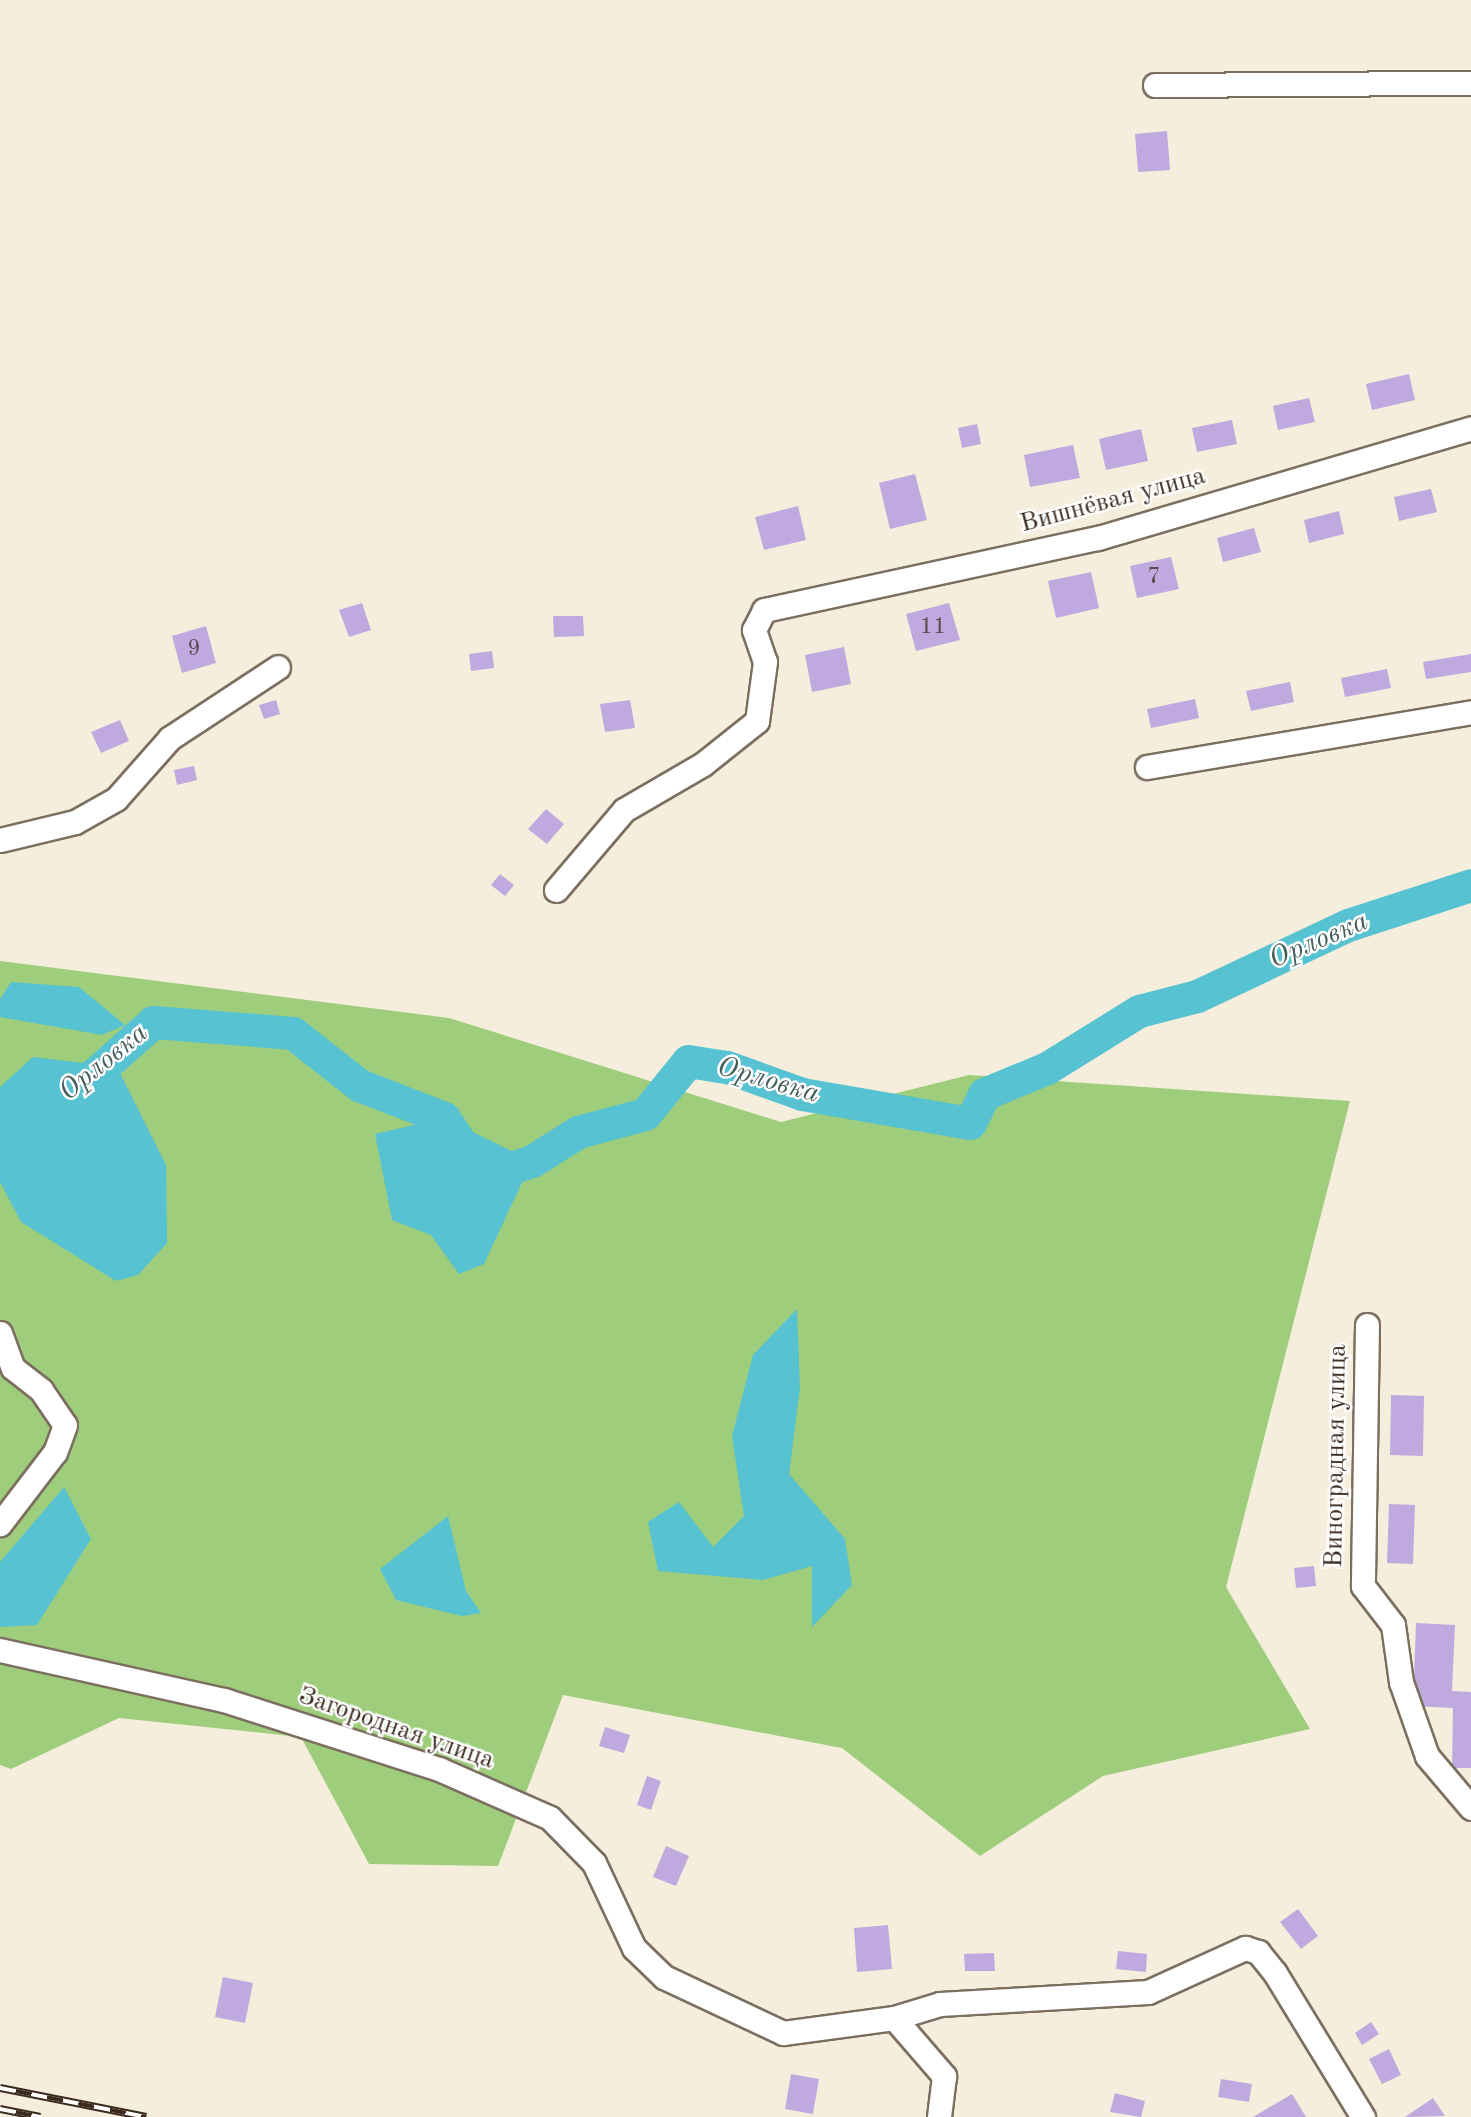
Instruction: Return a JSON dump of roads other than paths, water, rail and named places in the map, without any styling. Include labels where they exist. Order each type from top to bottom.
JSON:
[{"type":"street","points":[[1155,85],[1471,83]]},
{"type":"street","name":"Вишнёвая улица","points":[[556,890],[624,810],[703,764],[757,721],[765,662],[754,630],[764,610],[1098,538],[1471,428]]},
{"type":"street","points":[[0,841],[75,821],[116,799],[170,738],[278,667]]},
{"type":"street","points":[[1147,767],[1471,712]]},
{"type":"street","name":"Виноградная улица","points":[[1367,1325],[1363,1586],[1393,1625],[1401,1682],[1427,1756],[1471,1808]]},
{"type":"street","points":[[0,1333],[13,1368],[41,1390],[65,1425],[55,1452],[0,1524]]},
{"type":"street","name":"Загородная улица","points":[[0,1650],[224,1700],[439,1769],[565,1828],[594,1863],[634,1948],[664,1977],[783,2032],[894,2018],[940,2004],[1148,1992],[1245,1948],[1258,1952],[1275,1973],[1363,2117]]},
{"type":"street","points":[[894,2018],[944,2076],[939,2117]]},
{"type":"water","points":[[11,982],[79,987],[125,1025],[102,1035],[0,1017],[0,999]]},
{"type":"water","points":[[33,1057],[117,1067],[166,1165],[167,1243],[138,1275],[116,1281],[21,1222],[0,1182],[0,1087]]},
{"type":"water","points":[[444,1118],[532,1161],[484,1264],[459,1274],[431,1235],[392,1220],[375,1134]]},
{"type":"water","points":[[797,1309],[800,1388],[789,1474],[845,1539],[852,1585],[812,1627],[812,1566],[763,1580],[658,1571],[648,1522],[679,1502],[713,1547],[744,1516],[732,1436],[753,1355]]},
{"type":"water","points":[[64,1487],[91,1539],[37,1625],[0,1627],[0,1562]]},
{"type":"water","points":[[448,1516],[466,1591],[481,1613],[462,1616],[396,1600],[380,1569]]},
{"type":"waterway","name":"Орловка","points":[[0,1116],[63,1102],[153,1022],[293,1033],[359,1085],[444,1118],[483,1177],[532,1161],[578,1132],[645,1114],[688,1061],[727,1067],[802,1094],[970,1123],[984,1094],[1047,1068],[1139,1011],[1197,996],[1348,925],[1471,885]]},
{"type":"railway","points":[[0,2088],[146,2117]]},
{"type":"railway","points":[[0,2109],[40,2117]]}]
